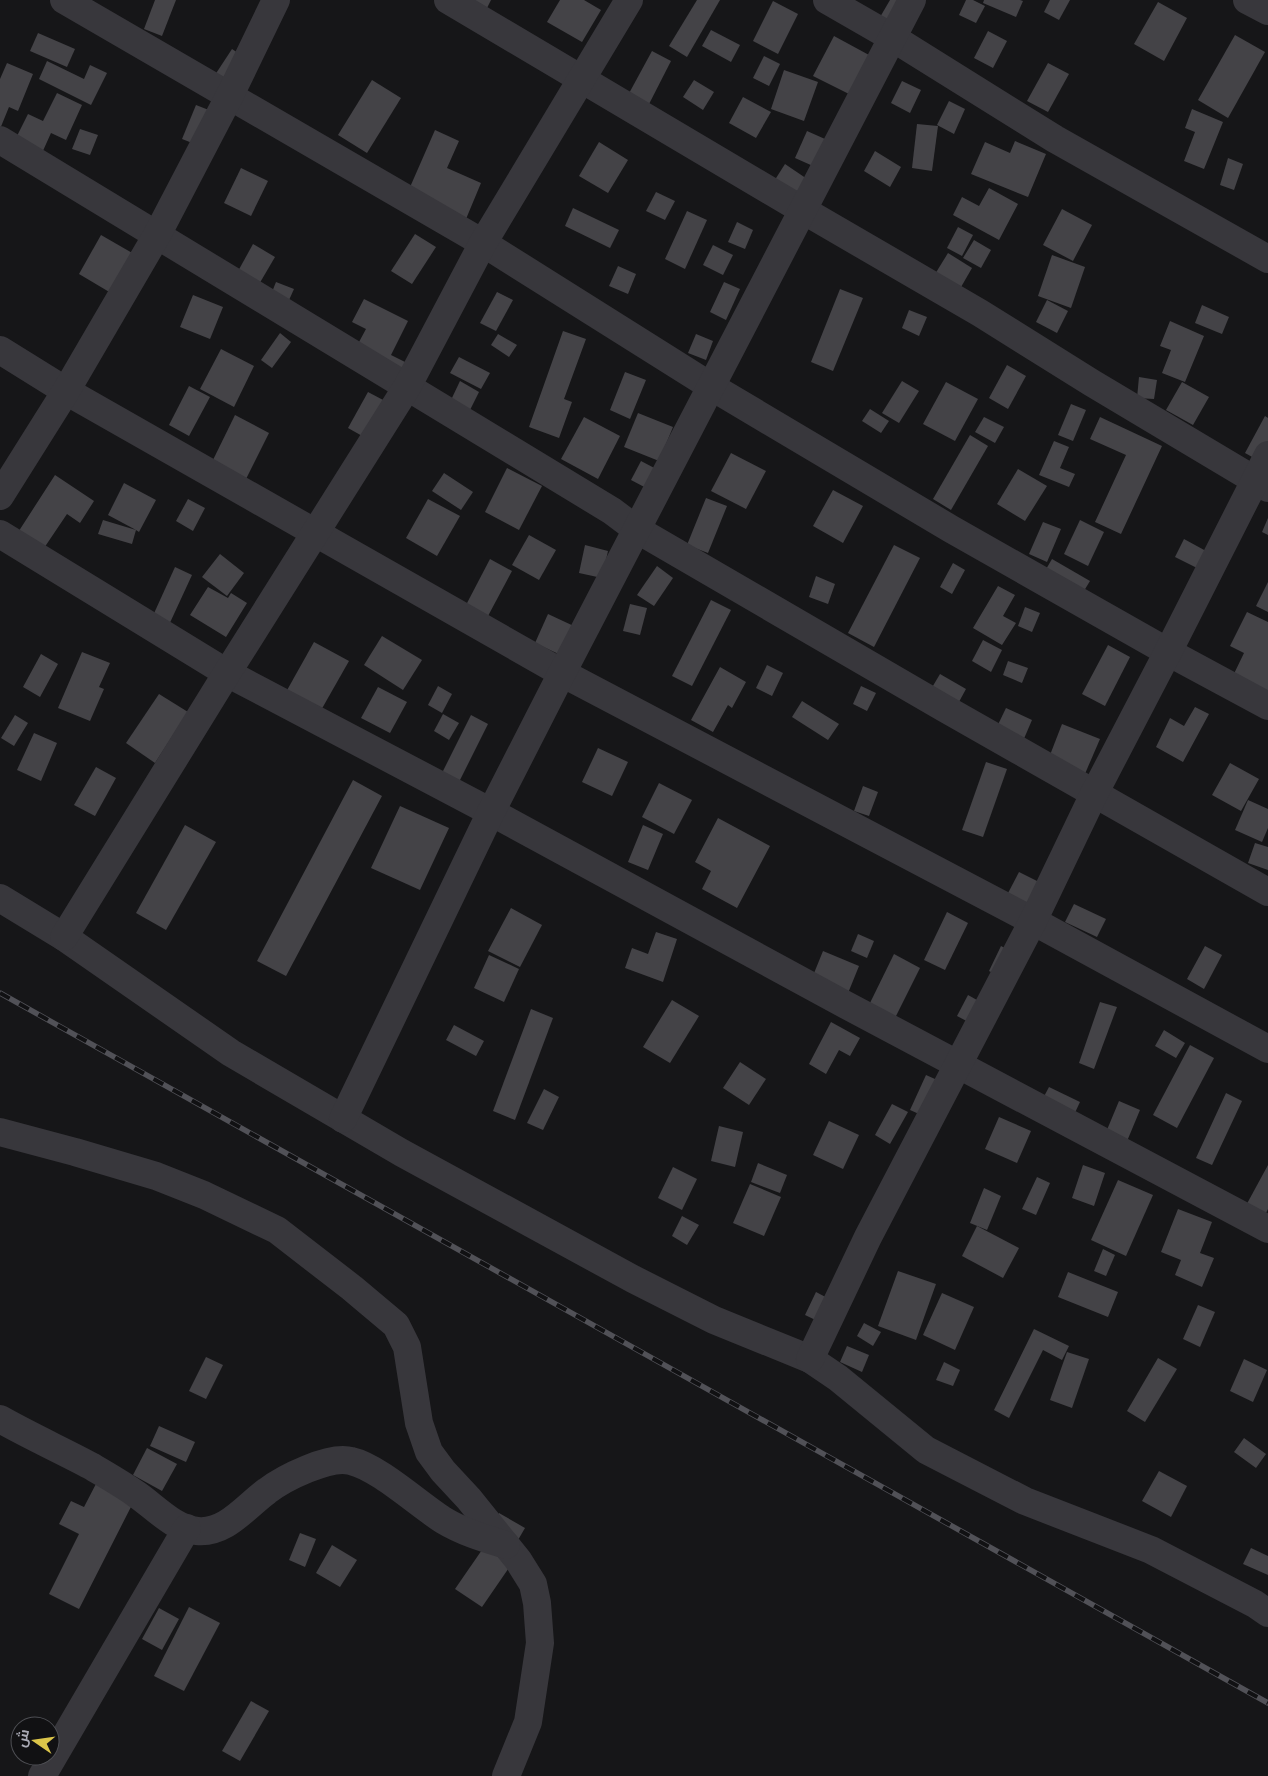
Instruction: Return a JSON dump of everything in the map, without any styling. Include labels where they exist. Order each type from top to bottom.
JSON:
[{"type":"street","points":[[64,0],[483,243],[712,387],[951,529],[1168,652],[1268,706]]},
{"type":"street","points":[[0,496],[66,391],[157,235],[230,95],[276,0]]},
{"type":"street","points":[[448,0],[581,80],[980,313],[1262,484]]},
{"type":"street","points":[[64,937],[407,387],[483,243],[629,0]]},
{"type":"street","points":[[827,0],[893,38],[1055,139],[1268,259]]},
{"type":"street","points":[[343,1119],[491,812],[636,529],[712,387],[912,0]]},
{"type":"street","points":[[1248,0],[1268,11]]},
{"type":"street","points":[[0,140],[612,511],[636,529],[1094,794],[1268,892]]},
{"type":"street","points":[[0,350],[66,391],[562,673],[1033,920],[1268,1048]]},
{"type":"street","points":[[810,1359],[868,1237],[1033,920],[1094,794],[1168,652],[1262,484],[1268,455]]},
{"type":"street","points":[[0,534],[227,673],[491,812],[958,1065],[1268,1229]]},
{"type":"street","points":[[0,898],[64,937],[231,1053],[402,1153],[633,1279],[714,1320],[810,1359],[838,1378],[926,1450],[1026,1502],[1151,1550],[1255,1604],[1268,1613]]},
{"type":"street","points":[[0,1132],[156,1176],[204,1194],[277,1230],[396,1325],[407,1347],[420,1423],[430,1452],[443,1471],[469,1499],[518,1560],[533,1584],[537,1603],[540,1643],[528,1722],[506,1776]]},
{"type":"street","points":[[0,1419],[90,1466],[135,1493],[178,1526],[197,1531],[212,1530],[229,1523],[268,1490],[312,1467],[336,1460],[350,1460],[379,1475],[443,1520],[468,1534],[506,1545]]},
{"type":"street","points":[[42,1776],[187,1528]]},
{"type":"building","points":[[155,0],[176,0],[162,36],[144,29]]},
{"type":"building","points":[[468,0],[491,0],[486,10]]},
{"type":"building","points":[[560,0],[584,0],[601,10],[582,42],[547,22]]},
{"type":"building","points":[[697,0],[720,0],[687,57],[669,46]]},
{"type":"building","points":[[890,0],[899,0],[892,33],[876,24]]},
{"type":"building","points":[[966,0],[973,0],[985,6],[976,23],[959,15]]},
{"type":"building","points":[[984,0],[1023,1],[1016,17],[983,3]]},
{"type":"building","points":[[1050,0],[1070,0],[1059,20],[1044,12]]},
{"type":"building","points":[[773,1],[798,14],[778,54],[753,41]]},
{"type":"building","points":[[1158,2],[1187,18],[1164,61],[1134,44]]},
{"type":"building","points":[[711,30],[740,45],[731,62],[702,46]]},
{"type":"building","points":[[988,31],[1007,41],[993,68],[974,58]]},
{"type":"building","points":[[38,33],[75,49],[67,67],[30,51]]},
{"type":"building","points":[[1235,35],[1265,52],[1228,118],[1198,100]]},
{"type":"building","points":[[834,36],[869,55],[849,94],[813,76]]},
{"type":"building","points":[[232,49],[247,59],[225,90],[211,81]]},
{"type":"building","points":[[652,51],[671,61],[647,108],[627,97]]},
{"type":"building","points":[[764,56],[780,64],[769,86],[753,78]]},
{"type":"building","points":[[47,61],[84,79],[90,65],[107,73],[91,105],[39,79]]},
{"type":"building","points":[[7,63],[33,74],[18,111],[9,107],[0,129],[0,79]]},
{"type":"building","points":[[1048,63],[1069,74],[1048,112],[1027,101]]},
{"type":"building","points":[[784,70],[818,82],[804,121],[771,109]]},
{"type":"building","points":[[372,80],[401,98],[367,153],[338,135]]},
{"type":"building","points":[[694,80],[714,92],[703,110],[683,97]]},
{"type":"building","points":[[902,81],[921,90],[910,113],[891,103]]},
{"type":"building","points":[[57,93],[82,105],[66,140],[51,133],[42,153],[15,140],[28,114],[43,121]]},
{"type":"building","points":[[743,97],[771,112],[756,138],[729,123]]},
{"type":"building","points":[[949,101],[965,109],[954,134],[937,125]]},
{"type":"building","points":[[196,105],[214,112],[200,146],[182,139]]},
{"type":"building","points":[[1192,109],[1223,122],[1204,169],[1184,161],[1195,132],[1185,128]]},
{"type":"building","points":[[917,124],[938,126],[932,171],[912,168]]},
{"type":"building","points":[[80,129],[98,135],[90,155],[72,149]]},
{"type":"building","points":[[435,130],[459,141],[447,168],[481,183],[466,219],[407,194]]},
{"type":"building","points":[[807,131],[825,139],[813,166],[795,158]]},
{"type":"building","points":[[1015,141],[1046,154],[1028,197],[971,174],[985,142],[1010,153]]},
{"type":"building","points":[[599,142],[628,160],[608,193],[579,176]]},
{"type":"building","points":[[875,151],[901,167],[890,187],[864,171]]},
{"type":"building","points":[[1228,158],[1243,164],[1234,190],[1220,185]]},
{"type":"building","points":[[785,164],[813,183],[799,204],[771,186]]},
{"type":"building","points":[[241,168],[268,181],[251,216],[224,203]]},
{"type":"building","points":[[989,188],[1018,204],[999,240],[953,215],[962,197],[979,206]]},
{"type":"building","points":[[656,192],[675,201],[665,220],[646,211]]},
{"type":"building","points":[[573,208],[619,230],[610,248],[565,226]]},
{"type":"building","points":[[1062,209],[1092,225],[1073,261],[1043,245]]},
{"type":"building","points":[[687,211],[707,220],[685,269],[665,259]]},
{"type":"building","points":[[737,222],[753,230],[745,249],[728,242]]},
{"type":"building","points":[[958,227],[973,235],[962,256],[947,248]]},
{"type":"building","points":[[415,234],[436,247],[412,284],[391,271]]},
{"type":"building","points":[[101,235],[134,254],[111,293],[79,274]]},
{"type":"building","points":[[974,240],[991,250],[981,268],[963,258]]},
{"type":"building","points":[[253,244],[275,257],[258,286],[237,273]]},
{"type":"building","points":[[713,245],[733,255],[723,275],[703,265]]},
{"type":"building","points":[[948,253],[972,268],[957,294],[932,279]]},
{"type":"building","points":[[1052,255],[1085,267],[1071,308],[1038,296]]},
{"type":"building","points":[[618,266],[636,274],[628,294],[609,286]]},
{"type":"building","points":[[276,282],[294,289],[285,309],[268,302]]},
{"type":"building","points":[[724,282],[740,289],[726,320],[710,312]]},
{"type":"building","points":[[840,289],[863,298],[833,371],[811,362]]},
{"type":"building","points":[[497,292],[513,300],[496,331],[480,323]]},
{"type":"building","points":[[193,295],[223,307],[210,339],[180,327]]},
{"type":"building","points":[[364,299],[408,321],[391,355],[407,363],[399,379],[352,355],[366,329],[352,322]]},
{"type":"building","points":[[1047,300],[1068,311],[1057,333],[1036,322]]},
{"type":"building","points":[[1202,305],[1229,317],[1222,334],[1195,323]]},
{"type":"building","points":[[909,310],[927,317],[919,336],[902,328]]},
{"type":"building","points":[[1170,321],[1204,336],[1185,382],[1162,373],[1171,350],[1160,346]]},
{"type":"building","points":[[563,331],[586,339],[564,399],[572,402],[559,438],[529,427]]},
{"type":"building","points":[[280,333],[291,342],[272,368],[261,360]]},
{"type":"building","points":[[498,334],[517,345],[509,357],[491,345]]},
{"type":"building","points":[[696,334],[713,341],[706,360],[688,353]]},
{"type":"building","points":[[221,349],[254,366],[234,407],[200,389]]},
{"type":"building","points":[[459,357],[490,373],[481,389],[450,373]]},
{"type":"building","points":[[1007,365],[1026,376],[1008,409],[989,398]]},
{"type":"building","points":[[625,372],[646,380],[630,419],[610,410]]},
{"type":"building","points":[[1139,377],[1157,380],[1154,399],[1137,398]]},
{"type":"building","points":[[460,381],[479,392],[470,410],[451,400]]},
{"type":"building","points":[[902,381],[919,391],[899,423],[882,413]]},
{"type":"building","points":[[946,382],[978,399],[955,441],[923,424]]},
{"type":"building","points":[[1182,382],[1209,397],[1193,425],[1166,410]]},
{"type":"building","points":[[189,386],[210,397],[189,436],[169,425]]},
{"type":"building","points":[[368,392],[385,401],[364,437],[348,428]]},
{"type":"building","points":[[1071,404],[1086,410],[1073,441],[1058,435]]},
{"type":"building","points":[[870,409],[889,421],[881,433],[862,421]]},
{"type":"building","points":[[638,413],[673,427],[659,461],[624,447]]},
{"type":"building","points":[[235,415],[269,433],[246,479],[212,462]]},
{"type":"building","points":[[1265,416],[1268,418],[1268,453],[1263,463],[1245,453]]},
{"type":"building","points":[[584,417],[620,436],[598,479],[561,459]]},
{"type":"building","points":[[984,417],[1004,427],[995,443],[975,432]]},
{"type":"building","points":[[1100,417],[1162,446],[1121,534],[1095,522],[1126,455],[1090,439]]},
{"type":"building","points":[[970,435],[988,446],[951,510],[933,499]]},
{"type":"building","points":[[1054,441],[1069,447],[1060,468],[1075,474],[1069,487],[1039,475]]},
{"type":"building","points":[[731,453],[766,471],[746,509],[711,491]]},
{"type":"building","points":[[641,461],[660,471],[650,490],[631,480]]},
{"type":"building","points":[[507,468],[542,486],[519,530],[485,512]]},
{"type":"building","points":[[1018,469],[1047,486],[1025,521],[997,504]]},
{"type":"building","points":[[444,473],[473,492],[461,510],[432,491]]},
{"type":"building","points":[[55,475],[94,501],[80,523],[67,514],[40,554],[15,537]]},
{"type":"building","points":[[124,483],[156,500],[139,532],[108,515]]},
{"type":"building","points":[[833,490],[863,506],[843,543],[813,526]]},
{"type":"building","points":[[706,498],[727,506],[708,553],[687,545]]},
{"type":"building","points":[[188,499],[205,508],[193,531],[176,521]]},
{"type":"building","points":[[428,499],[460,516],[437,556],[406,538]]},
{"type":"building","points":[[1268,518],[1268,535],[1262,532]]},
{"type":"building","points":[[103,520],[136,530],[132,544],[98,534]]},
{"type":"building","points":[[1080,520],[1104,532],[1088,566],[1064,554]]},
{"type":"building","points":[[1043,522],[1061,529],[1047,562],[1029,554]]},
{"type":"building","points":[[529,535],[556,550],[539,580],[512,565]]},
{"type":"building","points":[[1184,539],[1206,551],[1197,568],[1175,557]]},
{"type":"building","points":[[585,545],[608,551],[602,578],[579,573]]},
{"type":"building","points":[[894,545],[920,558],[874,647],[848,633]]},
{"type":"building","points":[[220,554],[244,573],[227,596],[202,577]]},
{"type":"building","points":[[490,559],[512,571],[488,616],[466,605]]},
{"type":"building","points":[[1052,559],[1090,581],[1079,599],[1042,576]]},
{"type":"building","points":[[953,563],[965,570],[952,594],[940,587]]},
{"type":"building","points":[[657,566],[673,578],[654,606],[637,595]]},
{"type":"building","points":[[175,567],[192,575],[168,627],[151,620]]},
{"type":"building","points":[[816,576],[835,584],[828,604],[809,597]]},
{"type":"building","points":[[1268,582],[1268,612],[1256,606]]},
{"type":"building","points":[[998,586],[1015,595],[1003,616],[1016,623],[1002,645],[973,628]]},
{"type":"building","points":[[208,587],[228,598],[231,593],[247,603],[226,637],[190,615]]},
{"type":"building","points":[[711,600],[731,610],[692,686],[672,676]]},
{"type":"building","points":[[630,604],[647,608],[640,635],[623,631]]},
{"type":"building","points":[[1025,607],[1040,613],[1032,632],[1018,626]]},
{"type":"building","points":[[1247,612],[1268,622],[1268,696],[1230,682],[1244,653],[1230,646]]},
{"type":"building","points":[[548,614],[578,628],[565,657],[535,643]]},
{"type":"building","points":[[382,636],[422,660],[403,690],[364,665]]},
{"type":"building","points":[[983,640],[1002,650],[991,672],[972,661]]},
{"type":"building","points":[[314,642],[349,661],[320,712],[286,692]]},
{"type":"building","points":[[1108,645],[1130,657],[1105,706],[1082,694]]},
{"type":"building","points":[[82,652],[110,663],[99,687],[104,689],[90,721],[58,708]]},
{"type":"building","points":[[41,654],[58,664],[40,697],[23,687]]},
{"type":"building","points":[[1008,661],[1028,668],[1022,683],[1003,675]]},
{"type":"building","points":[[767,665],[783,673],[772,696],[756,688]]},
{"type":"building","points":[[720,667],[746,682],[732,708],[728,705],[713,732],[691,720]]},
{"type":"building","points":[[940,674],[966,689],[954,711],[927,696]]},
{"type":"building","points":[[438,686],[452,694],[442,713],[428,705]]},
{"type":"building","points":[[861,686],[876,693],[867,711],[853,704]]},
{"type":"building","points":[[378,687],[407,702],[390,733],[361,718]]},
{"type":"building","points":[[159,694],[188,712],[155,763],[126,743]]},
{"type":"building","points":[[802,701],[839,724],[828,740],[792,717]]},
{"type":"building","points":[[1195,707],[1209,714],[1183,762],[1156,747],[1170,718],[1184,726]]},
{"type":"building","points":[[1006,708],[1032,720],[1020,748],[993,735]]},
{"type":"building","points":[[443,714],[459,723],[449,740],[434,731]]},
{"type":"building","points":[[15,715],[28,723],[14,746],[1,738]]},
{"type":"building","points":[[471,715],[488,724],[456,788],[439,779]]},
{"type":"building","points":[[1062,724],[1100,739],[1081,783],[1045,768]]},
{"type":"building","points":[[34,733],[57,743],[41,781],[17,770]]},
{"type":"building","points":[[598,748],[628,762],[612,796],[582,782]]},
{"type":"building","points":[[986,762],[1007,769],[983,837],[962,830]]},
{"type":"building","points":[[1230,763],[1259,779],[1241,811],[1212,795]]},
{"type":"building","points":[[96,767],[116,778],[95,816],[74,805]]},
{"type":"building","points":[[353,780],[382,796],[286,976],[257,961]]},
{"type":"building","points":[[659,783],[692,800],[674,834],[642,817]]},
{"type":"building","points":[[863,786],[878,792],[869,816],[854,811]]},
{"type":"building","points":[[1248,800],[1268,809],[1268,828],[1262,842],[1235,830]]},
{"type":"building","points":[[400,806],[449,828],[420,890],[371,868]]},
{"type":"building","points":[[718,818],[770,846],[737,908],[702,889],[711,871],[695,862]]},
{"type":"building","points":[[185,825],[216,842],[166,930],[136,913]]},
{"type":"building","points":[[643,825],[663,834],[648,870],[628,862]]},
{"type":"building","points":[[1255,843],[1268,847],[1268,870],[1248,863]]},
{"type":"building","points":[[1019,872],[1047,886],[1035,909],[1007,895]]},
{"type":"building","points":[[1074,904],[1106,919],[1097,937],[1065,922]]},
{"type":"building","points":[[511,908],[542,925],[520,967],[488,951]]},
{"type":"building","points":[[947,912],[968,923],[945,970],[924,960]]},
{"type":"building","points":[[656,932],[677,939],[663,982],[625,968],[632,948],[648,954]]},
{"type":"building","points":[[858,934],[874,941],[867,958],[851,951]]},
{"type":"building","points":[[1001,946],[1016,954],[1004,979],[989,971]]},
{"type":"building","points":[[1205,946],[1222,955],[1204,989],[1187,979]]},
{"type":"building","points":[[823,951],[859,966],[846,998],[810,983]]},
{"type":"building","points":[[894,954],[920,968],[895,1018],[869,1005]]},
{"type":"building","points":[[489,955],[519,969],[504,1002],[474,988]]},
{"type":"building","points":[[968,995],[986,1005],[976,1026],[957,1016]]},
{"type":"building","points":[[672,1000],[699,1016],[670,1063],[643,1047]]},
{"type":"building","points":[[1100,1002],[1117,1007],[1094,1069],[1079,1063]]},
{"type":"building","points":[[531,1009],[553,1018],[515,1120],[493,1111]]},
{"type":"building","points":[[831,1022],[860,1038],[850,1056],[839,1050],[826,1074],[809,1064]]},
{"type":"building","points":[[454,1025],[484,1041],[476,1056],[446,1040]]},
{"type":"building","points":[[1164,1030],[1185,1043],[1176,1058],[1155,1046]]},
{"type":"building","points":[[1190,1045],[1214,1058],[1177,1128],[1153,1115]]},
{"type":"building","points":[[740,1062],[766,1079],[749,1105],[723,1088]]},
{"type":"building","points":[[926,1075],[944,1083],[928,1118],[910,1110]]},
{"type":"building","points":[[1049,1087],[1080,1102],[1072,1119],[1040,1104]]},
{"type":"building","points":[[544,1089],[559,1097],[543,1130],[527,1123]]},
{"type":"building","points":[[1226,1093],[1242,1101],[1212,1165],[1196,1158]]},
{"type":"building","points":[[1119,1101],[1140,1110],[1125,1146],[1104,1137]]},
{"type":"building","points":[[892,1104],[908,1112],[890,1144],[875,1135]]},
{"type":"building","points":[[999,1117],[1031,1131],[1017,1163],[985,1149]]},
{"type":"building","points":[[829,1121],[859,1135],[843,1169],[813,1155]]},
{"type":"building","points":[[719,1126],[743,1132],[735,1167],[711,1161]]},
{"type":"building","points":[[758,1163],[787,1175],[780,1193],[751,1182]]},
{"type":"building","points":[[1083,1165],[1105,1173],[1094,1206],[1072,1198]]},
{"type":"building","points":[[1268,1165],[1268,1209],[1262,1221],[1243,1211]]},
{"type":"building","points":[[673,1167],[697,1179],[682,1210],[658,1198]]},
{"type":"building","points":[[1037,1177],[1050,1183],[1036,1215],[1022,1209]]},
{"type":"building","points":[[1118,1180],[1153,1195],[1126,1256],[1091,1240]]},
{"type":"building","points":[[750,1184],[781,1197],[764,1236],[733,1223]]},
{"type":"building","points":[[984,1188],[1001,1196],[987,1230],[970,1223]]},
{"type":"building","points":[[1178,1209],[1212,1222],[1200,1253],[1214,1258],[1202,1287],[1175,1275],[1181,1260],[1161,1252]]},
{"type":"building","points":[[682,1216],[699,1225],[687,1245],[672,1236]]},
{"type":"building","points":[[977,1226],[1019,1248],[1003,1278],[962,1256]]},
{"type":"building","points":[[1103,1249],[1115,1255],[1106,1276],[1094,1271]]},
{"type":"building","points":[[898,1271],[936,1284],[916,1340],[878,1326]]},
{"type":"building","points":[[1068,1272],[1118,1292],[1108,1317],[1058,1297]]},
{"type":"building","points":[[816,1292],[837,1303],[826,1325],[805,1315]]},
{"type":"building","points":[[942,1293],[974,1307],[955,1350],[923,1335]]},
{"type":"building","points":[[1198,1305],[1215,1312],[1200,1347],[1183,1339]]},
{"type":"building","points":[[864,1323],[881,1332],[873,1346],[857,1336]]},
{"type":"building","points":[[1034,1329],[1069,1346],[1062,1360],[1043,1350],[1009,1418],[994,1410]]},
{"type":"building","points":[[847,1346],[869,1355],[862,1372],[840,1362]]},
{"type":"building","points":[[1067,1352],[1089,1359],[1072,1408],[1050,1400]]},
{"type":"building","points":[[206,1357],[223,1365],[206,1399],[189,1391]]},
{"type":"building","points":[[1158,1358],[1177,1369],[1145,1422],[1127,1411]]},
{"type":"building","points":[[1244,1359],[1267,1370],[1253,1402],[1230,1391]]},
{"type":"building","points":[[944,1362],[960,1370],[953,1386],[936,1380]]},
{"type":"building","points":[[159,1426],[195,1442],[186,1462],[150,1446]]},
{"type":"building","points":[[1244,1438],[1266,1454],[1256,1468],[1234,1452]]},
{"type":"building","points":[[147,1448],[177,1464],[162,1491],[133,1475]]},
{"type":"building","points":[[1159,1471],[1187,1486],[1171,1517],[1142,1501]]},
{"type":"building","points":[[98,1480],[135,1499],[79,1609],[49,1594],[79,1534],[59,1524],[71,1501],[84,1507]]},
{"type":"building","points":[[499,1513],[525,1528],[518,1540],[492,1525]]},
{"type":"building","points":[[300,1533],[316,1539],[305,1567],[289,1560]]},
{"type":"building","points":[[486,1544],[513,1562],[482,1607],[455,1589]]},
{"type":"building","points":[[332,1545],[357,1560],[340,1587],[316,1573]]},
{"type":"building","points":[[1251,1548],[1268,1556],[1268,1575],[1243,1564]]},
{"type":"building","points":[[189,1607],[220,1623],[184,1691],[154,1676]]},
{"type":"building","points":[[159,1608],[179,1619],[162,1650],[142,1639]]},
{"type":"building","points":[[251,1701],[269,1711],[240,1761],[222,1751]]},
{"type":"railway","points":[[0,993],[1268,1703]]}]
